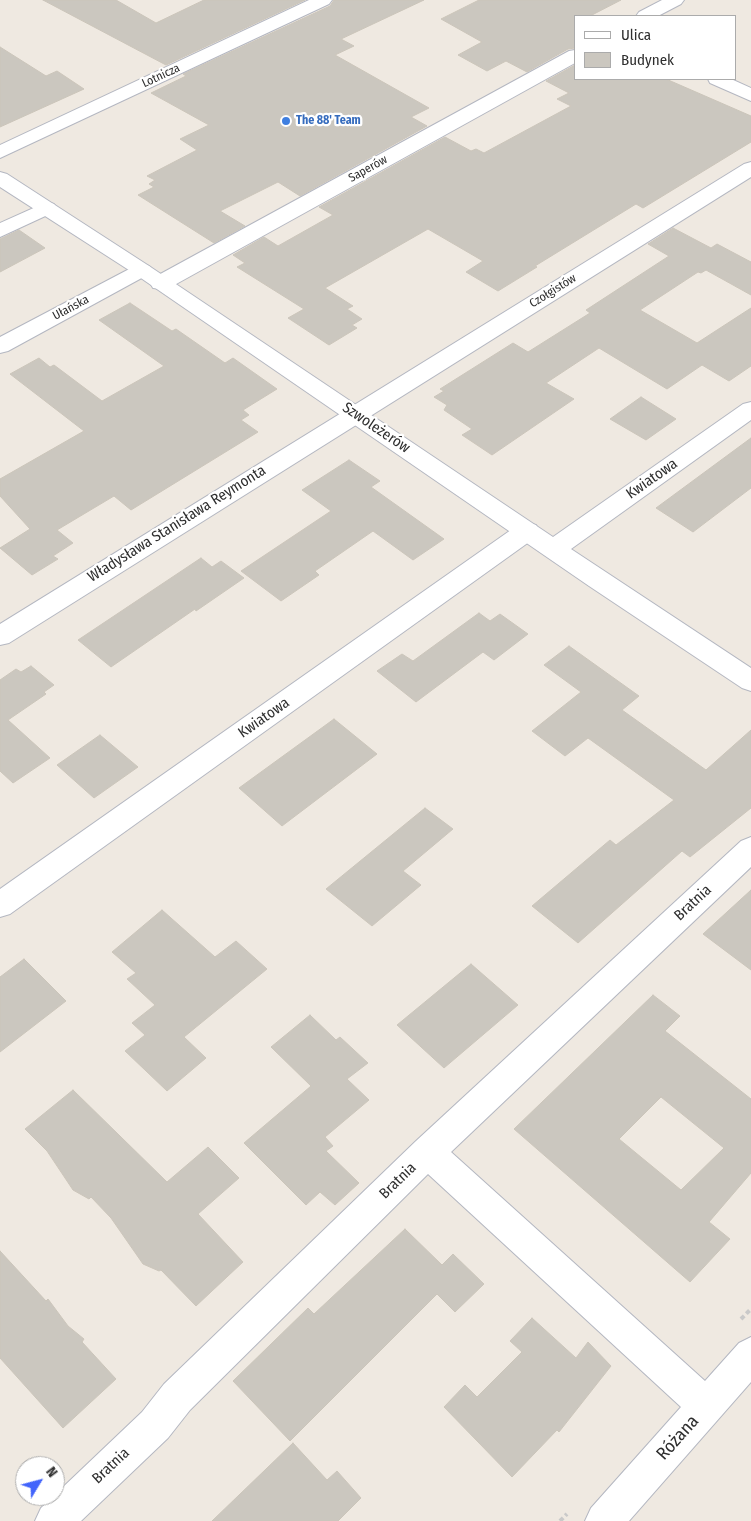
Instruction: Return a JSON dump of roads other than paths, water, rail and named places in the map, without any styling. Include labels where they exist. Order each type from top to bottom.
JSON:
[{"type":"street","name":"Lotnicza","points":[[0,152],[322,0]]},
{"type":"street","points":[[647,15],[675,0]]},
{"type":"street","name":"Saperów","points":[[161,283],[574,56]]},
{"type":"street","points":[[719,80],[751,95]]},
{"type":"street","name":"Czołgistów","points":[[355,414],[751,168]]},
{"type":"street","name":"Szwoleżerów","points":[[0,178],[142,270],[751,681]]},
{"type":"street","points":[[0,231],[47,208]]},
{"type":"street","name":"Ułańska","points":[[0,346],[142,270]]},
{"type":"street","name":"Kwiatowa","points":[[554,549],[751,410]]},
{"type":"street","name":"Władysława Stanisława Reymonta","points":[[0,636],[355,414]]},
{"type":"street","name":"Kwiatowa","points":[[0,905],[527,531]]},
{"type":"street","name":"Bratnia","points":[[54,1521],[155,1425],[177,1397],[428,1152],[751,849]]},
{"type":"street","points":[[428,1152],[706,1406]]},
{"type":"street","name":"Różana","points":[[604,1521],[751,1354]]},
{"type":"place","name":"The 88' Team","points":[[286,121]]}]
